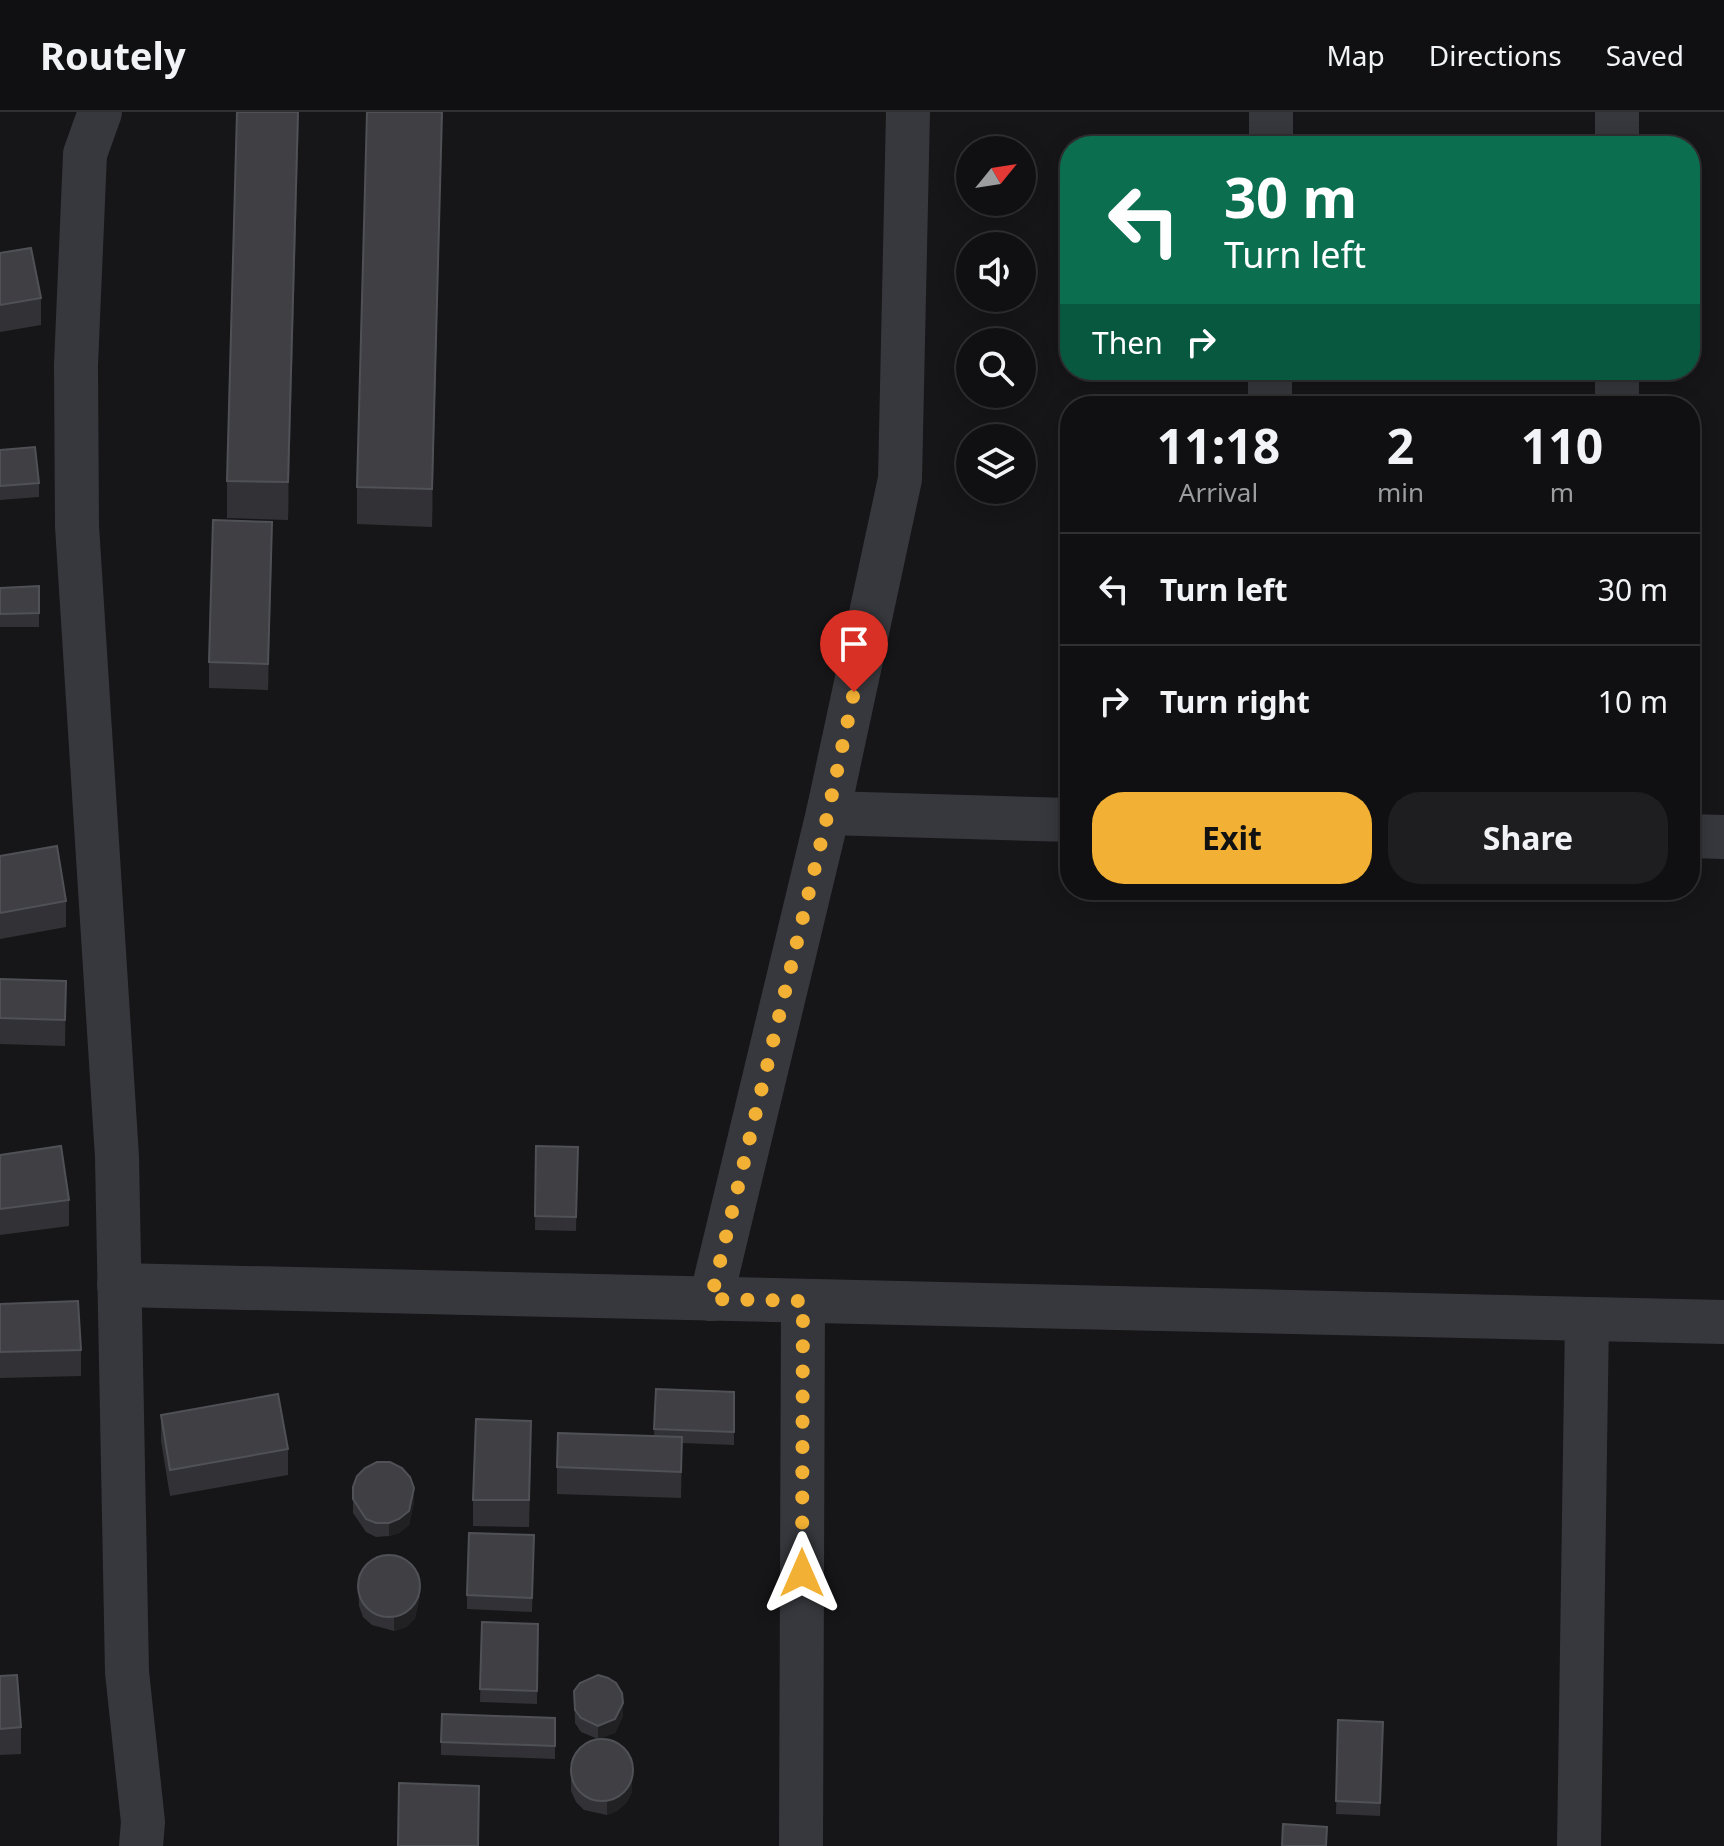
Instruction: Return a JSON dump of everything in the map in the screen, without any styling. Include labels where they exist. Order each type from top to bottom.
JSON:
[{"type":"street","points":[[100,112],[85,154],[76,365],[77,526],[117,1157],[127,1672],[143,1822],[141,1846]]},
{"type":"street","points":[[711,1299],[828,813],[900,479],[908,112]]},
{"type":"street","points":[[1271,112],[1271,136]]},
{"type":"street","points":[[1617,112],[1617,136]]},
{"type":"street","points":[[828,813],[1060,820]]},
{"type":"street","points":[[1700,836],[1724,837]]},
{"type":"street","points":[[119,1285],[1724,1322]]},
{"type":"street","points":[[801,1846],[803,1301]]},
{"type":"street","points":[[1579,1846],[1587,1319]]},
{"type":"building","points":[[237,112],[298,112],[288,482],[227,481]]},
{"type":"building","points":[[367,112],[442,112],[432,489],[357,487]]},
{"type":"building","points":[[31,248],[41,298],[0,305],[0,253]]},
{"type":"building","points":[[35,447],[39,483],[0,486],[0,450]]},
{"type":"building","points":[[213,520],[272,522],[268,664],[209,662]]},
{"type":"building","points":[[39,586],[39,613],[0,614],[0,588]]},
{"type":"building","points":[[57,846],[66,901],[0,913],[0,856]]},
{"type":"building","points":[[0,979],[66,981],[65,1020],[0,1018]]},
{"type":"building","points":[[61,1146],[69,1200],[0,1209],[0,1155]]},
{"type":"building","points":[[536,1146],[578,1147],[576,1217],[535,1216]]},
{"type":"building","points":[[78,1301],[81,1350],[0,1352],[0,1304]]},
{"type":"building","points":[[656,1389],[734,1392],[734,1432],[654,1429]]},
{"type":"building","points":[[278,1394],[288,1449],[170,1470],[161,1415]]},
{"type":"building","points":[[476,1419],[531,1421],[529,1500],[473,1500]]},
{"type":"building","points":[[558,1433],[682,1437],[681,1472],[557,1467]]},
{"type":"building","points":[[377,1462],[390,1462],[402,1468],[414,1488],[409,1511],[389,1523],[366,1519],[353,1499],[357,1476]]},
{"type":"building","points":[[469,1533],[534,1535],[532,1598],[467,1595]]},
{"type":"building","points":[[389,1555],[411,1564],[420,1586],[411,1608],[389,1617],[367,1608],[358,1586],[367,1564]]},
{"type":"building","points":[[482,1622],[538,1624],[537,1691],[480,1689]]},
{"type":"building","points":[[17,1675],[21,1727],[0,1729],[0,1676]]},
{"type":"building","points":[[598,1675],[616,1683],[623,1703],[615,1719],[598,1726],[581,1718],[575,1710],[574,1691],[580,1683]]},
{"type":"building","points":[[442,1714],[555,1718],[555,1746],[441,1742]]},
{"type":"building","points":[[1338,1720],[1383,1722],[1380,1803],[1336,1801]]},
{"type":"building","points":[[602,1739],[624,1748],[633,1770],[624,1792],[602,1801],[580,1792],[571,1770],[580,1748]]},
{"type":"building","points":[[399,1783],[479,1786],[478,1846],[398,1846]]},
{"type":"building","points":[[1283,1824],[1327,1827],[1326,1846],[1282,1846]]},
{"type":"route","points":[[802,1573],[803,1301],[711,1299],[828,813],[854,692]]}]
